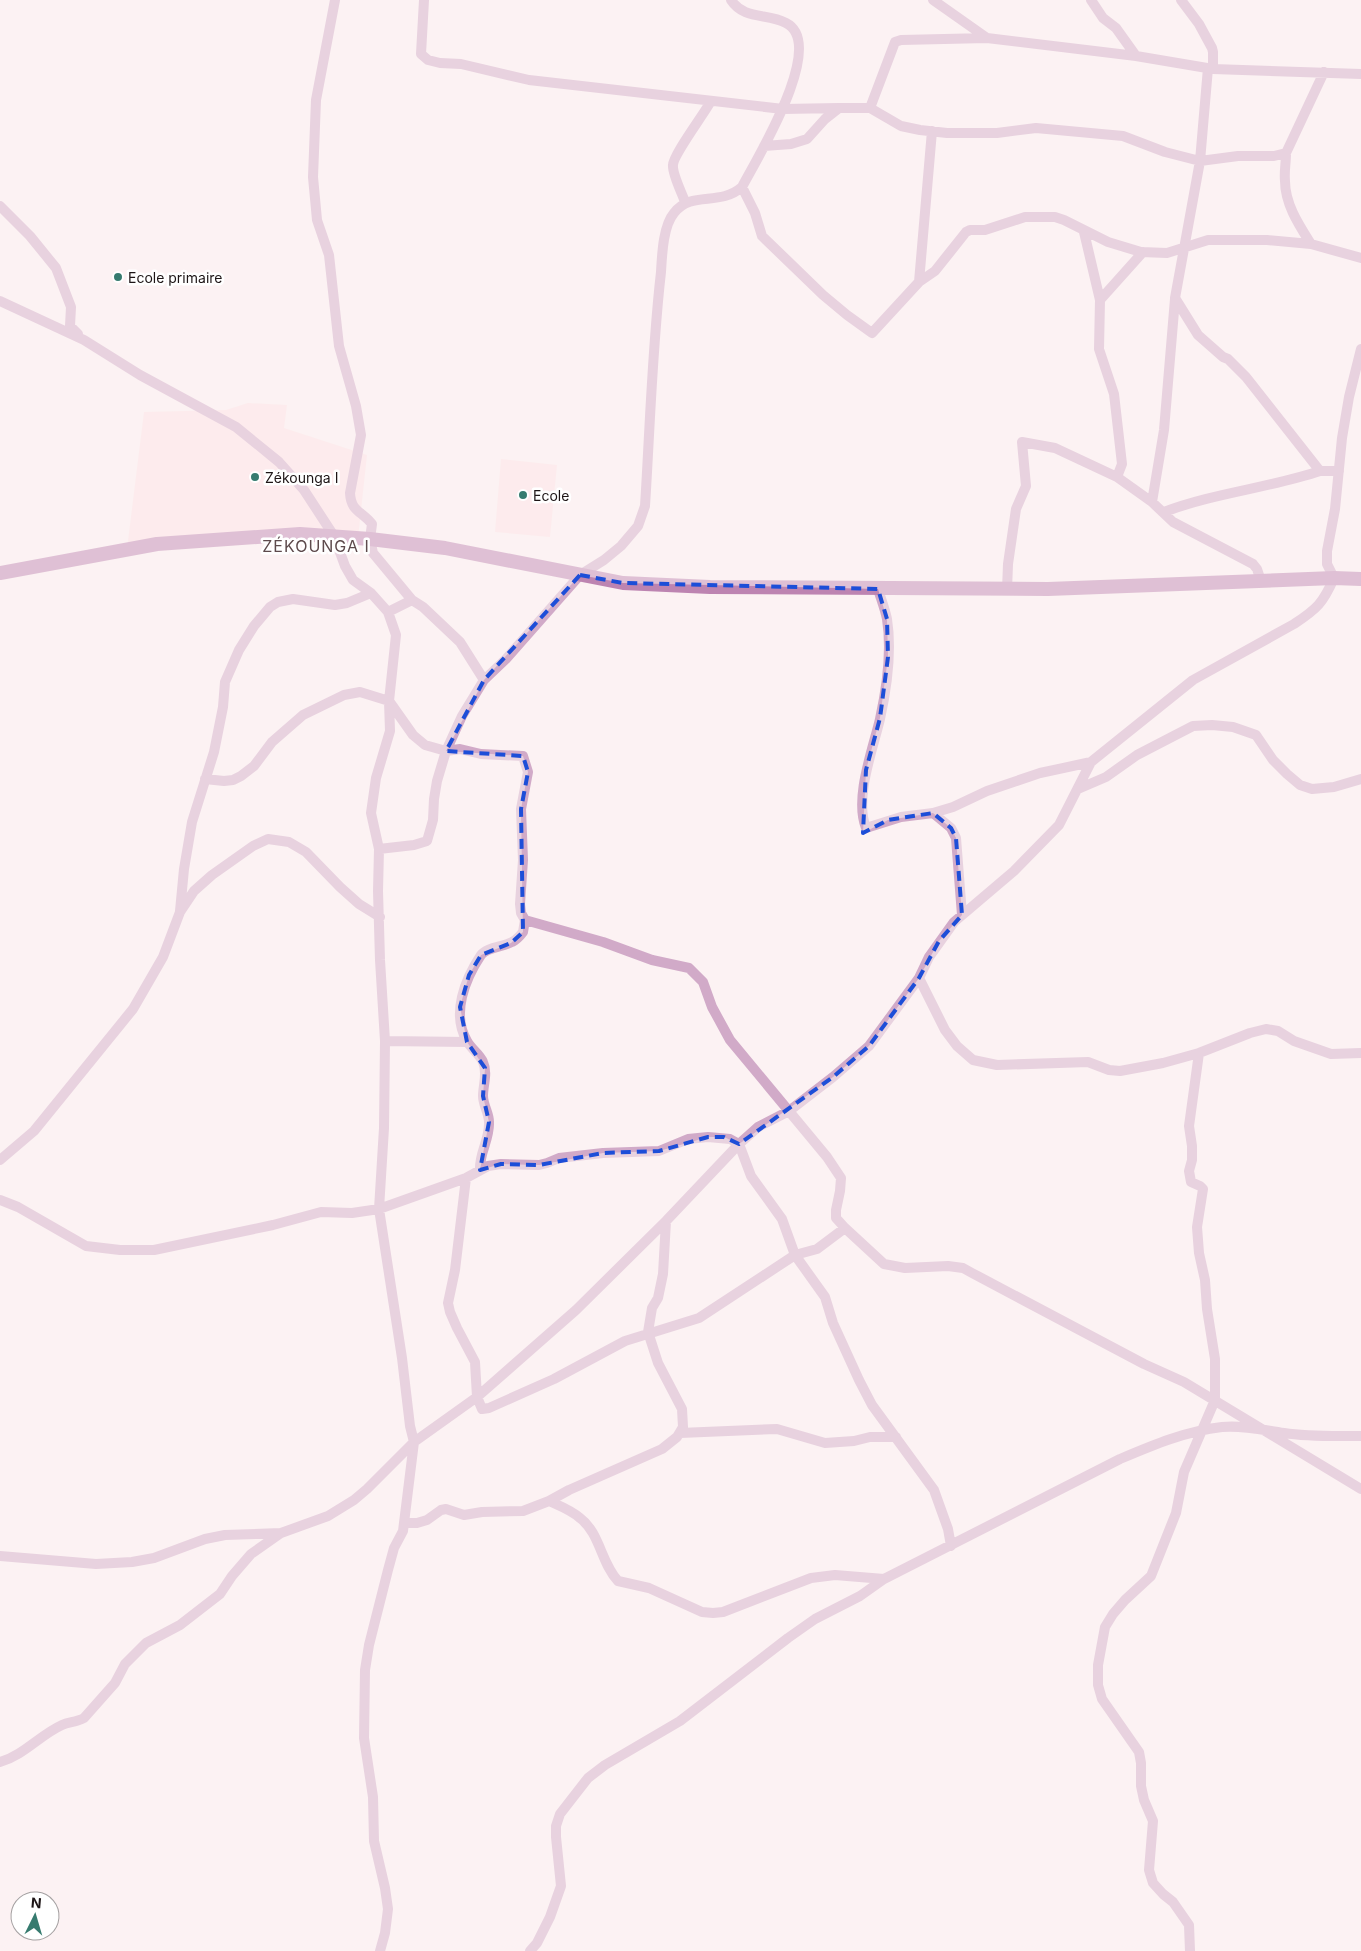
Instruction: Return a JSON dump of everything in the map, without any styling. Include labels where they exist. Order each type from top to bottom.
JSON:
[{"type":"street","points":[[335,0],[316,100],[313,177],[314,205],[320,232],[329,255],[338,346],[356,406],[360,435],[350,493],[351,501],[353,508],[366,516],[372,524],[370,539],[374,553],[412,600],[423,606],[460,642],[484,680]]},
{"type":"street","points":[[424,0],[420,46],[421,54],[428,60],[440,63],[461,64],[529,80],[783,109],[870,108],[901,126],[932,131],[997,133],[1036,128],[1123,136],[1164,152],[1200,161],[1238,156],[1274,156],[1286,153]]},
{"type":"street","points":[[379,849],[427,842],[434,820],[434,799],[437,781],[446,751],[462,716],[484,680],[506,659],[580,575],[604,560],[638,526],[645,506],[657,305],[665,237],[672,214],[685,202],[733,195],[742,187],[783,109],[798,65],[797,35],[786,23],[750,15],[735,7],[730,0]]},
{"type":"street","points":[[933,0],[987,38]]},
{"type":"street","points":[[1091,0],[1103,18],[1116,28],[1136,56]]},
{"type":"street","points":[[1152,502],[1164,430],[1176,298],[1200,161],[1213,52],[1200,24],[1181,0]]},
{"type":"street","points":[[870,108],[888,57],[895,42],[898,40],[987,38],[1136,56],[1210,68],[1266,72],[1361,74]]},
{"type":"street","points":[[1311,244],[1296,219],[1289,202],[1285,183],[1286,153],[1324,72]]},
{"type":"street","points":[[685,202],[673,165],[675,156],[699,123],[711,101]]},
{"type":"street","points":[[764,146],[791,144],[807,139],[825,118],[839,108]]},
{"type":"street","points":[[919,282],[932,131]]},
{"type":"street","points":[[742,187],[755,213],[762,236],[823,295],[872,333],[919,282],[935,271],[963,235],[970,230],[985,230],[1000,226],[1007,221],[1033,216],[1055,217],[1108,242],[1143,252],[1167,253],[1208,240],[1267,240],[1311,244],[1361,258]]},
{"type":"street","points":[[0,206],[30,236],[56,268],[71,307],[70,326],[84,340]]},
{"type":"street","points":[[1084,232],[1100,300],[1099,349],[1114,394],[1122,456],[1122,464],[1117,476]]},
{"type":"street","points":[[1100,300],[1143,252]]},
{"type":"street","points":[[1176,298],[1198,335],[1223,357],[1228,359],[1246,377],[1320,471]]},
{"type":"street","points":[[0,301],[84,340],[140,375],[236,427],[278,462],[304,490],[334,536],[345,566],[353,580],[371,593],[388,612],[396,635],[389,701],[391,722],[389,739],[376,778],[371,813],[379,849],[380,960],[385,1041],[384,1128],[379,1209],[402,1358],[410,1426],[414,1442],[405,1523],[394,1548],[388,1570],[369,1644],[365,1670],[364,1738],[373,1797],[374,1841],[388,1909],[385,1933],[380,1951]]},
{"type":"street","points":[[0,1556],[115,1564],[154,1558],[205,1539],[225,1535],[281,1532],[328,1516],[354,1500],[414,1442],[477,1397],[576,1310],[666,1221],[739,1144],[758,1127],[789,1111],[869,1046],[919,978],[939,941],[962,915],[1014,871],[1045,841],[1066,814],[1091,762],[1193,680],[1309,614],[1325,599],[1334,578],[1327,564],[1327,552],[1335,509],[1349,397],[1361,350]]},
{"type":"street","points":[[1007,590],[1008,564],[1016,509],[1026,486],[1022,442],[1055,448],[1117,476],[1152,502],[1174,522],[1253,564],[1261,581]]},
{"type":"street","points":[[1164,512],[1186,504],[1278,484],[1320,471],[1339,471]]},
{"type":"street","points":[[0,573],[157,544],[278,534],[370,539],[444,548],[623,583],[681,586],[1007,590],[1334,578],[1361,579]]},
{"type":"street","points":[[878,589],[887,619],[888,658],[880,718],[866,770],[863,803],[864,824],[866,828],[901,817],[933,813],[954,807],[987,791],[1040,772],[1091,762]]},
{"type":"street","points":[[180,912],[184,869],[192,822],[219,731],[225,682],[239,650],[254,626],[270,607],[278,602],[293,599],[335,605],[347,603],[371,593]]},
{"type":"street","points":[[388,612],[412,600]]},
{"type":"street","points":[[205,779],[224,781],[233,780],[241,776],[254,766],[272,742],[304,715],[337,698],[360,692],[389,701],[413,735],[425,745],[446,751],[460,749],[482,754],[523,756],[527,765],[528,778],[521,809],[522,860],[520,904],[521,913],[525,920],[523,932],[511,943],[485,951],[469,975],[460,1012],[461,1027],[467,1042],[482,1060],[485,1068],[483,1096],[490,1122],[489,1134],[481,1156],[480,1170]]},
{"type":"street","points":[[1078,789],[1106,777],[1137,754],[1194,726],[1212,725],[1233,727],[1256,735],[1273,760],[1300,785],[1312,789],[1334,787],[1361,779]]},
{"type":"street","points":[[933,813],[951,828],[956,838],[962,915]]},
{"type":"street","points":[[0,1160],[34,1131],[133,1009],[163,957],[180,912],[194,891],[212,874],[253,846],[268,839],[288,842],[306,852],[340,887],[360,904],[380,917]]},
{"type":"street","points":[[525,920],[603,942],[652,960],[689,968],[703,982],[712,1007],[730,1040],[827,1157],[841,1178],[836,1218],[884,1264],[905,1268],[948,1266],[963,1268],[1144,1364],[1184,1382],[1361,1489]]},
{"type":"street","points":[[919,978],[945,1030],[957,1046],[973,1060],[997,1064],[1088,1062],[1109,1070],[1120,1071],[1163,1064],[1266,1029],[1278,1031],[1294,1042],[1331,1054],[1361,1053]]},
{"type":"street","points":[[385,1041],[467,1042]]},
{"type":"street","points":[[1190,1951],[1189,1925],[1173,1902],[1153,1883],[1148,1870],[1153,1821],[1144,1800],[1141,1786],[1141,1762],[1132,1742],[1102,1699],[1098,1685],[1098,1666],[1105,1628],[1113,1614],[1151,1576],[1176,1513],[1184,1472],[1215,1400],[1216,1359],[1207,1309],[1205,1280],[1199,1253],[1197,1227],[1202,1190],[1200,1186],[1191,1182],[1189,1172],[1192,1160],[1192,1146],[1189,1126],[1199,1053]]},
{"type":"street","points":[[0,1200],[18,1207],[86,1246],[120,1250],[154,1250],[273,1225],[321,1212],[352,1213],[379,1209],[466,1178],[488,1166],[501,1164],[539,1165],[559,1158],[587,1154],[658,1151],[688,1139],[724,1137],[739,1144],[751,1176],[782,1219],[795,1255],[825,1297],[833,1323],[872,1405],[934,1490],[948,1528],[951,1546]]},
{"type":"street","points":[[466,1178],[455,1270],[448,1303],[457,1328],[475,1362],[477,1397],[482,1409],[489,1408],[554,1379],[625,1341],[648,1332],[699,1318],[795,1255],[816,1249],[845,1228]]},
{"type":"street","points":[[405,1523],[422,1522],[441,1510],[446,1509],[464,1515],[482,1512],[513,1512],[549,1501],[569,1490],[662,1449],[680,1433],[683,1427],[682,1409],[658,1363],[648,1332],[652,1308],[658,1298],[663,1274],[666,1221]]},
{"type":"street","points":[[530,1951],[537,1943],[546,1926],[560,1886],[556,1826],[560,1814],[588,1778],[606,1765],[680,1721],[815,1619],[860,1596],[884,1579],[951,1546],[984,1527],[1120,1459],[1159,1442],[1224,1426],[1303,1435],[1361,1436]]},
{"type":"street","points":[[680,1433],[777,1430],[825,1444],[870,1437],[896,1437]]},
{"type":"street","points":[[549,1501],[582,1518],[593,1533],[607,1566],[618,1582],[649,1588],[702,1612],[723,1612],[811,1578],[821,1576],[835,1575],[884,1579]]},
{"type":"street","points":[[0,1762],[18,1754],[61,1725],[78,1722],[84,1718],[115,1683],[125,1664],[146,1644],[180,1625],[220,1594],[232,1576],[251,1554],[281,1532]]},
{"type":"highlighted area","points":[[580,575],[623,583],[878,589],[887,619],[888,657],[880,718],[866,770],[863,833],[888,820],[933,813],[951,828],[956,838],[962,915],[939,941],[919,978],[869,1046],[833,1077],[739,1144],[724,1137],[708,1137],[659,1151],[603,1153],[539,1165],[501,1164],[480,1170],[489,1122],[483,1096],[485,1068],[467,1042],[460,1007],[469,975],[481,955],[511,943],[523,932],[521,809],[528,772],[523,756],[446,751],[484,680]]},
{"type":"shaded area","points":[[248,403],[287,405],[284,428],[367,455],[358,538],[127,549],[144,412],[226,410]]},
{"type":"shaded area","points":[[501,459],[557,465],[550,537],[495,532]]},
{"type":"place","name":"Ecole primaire","points":[[118,277]]},
{"type":"place","name":"Zékounga I","points":[[255,477]]},
{"type":"place","name":"Ecole","points":[[523,495]]},
{"type":"district","name":"ZÉKOUNGA I","points":[[316,546]]}]
